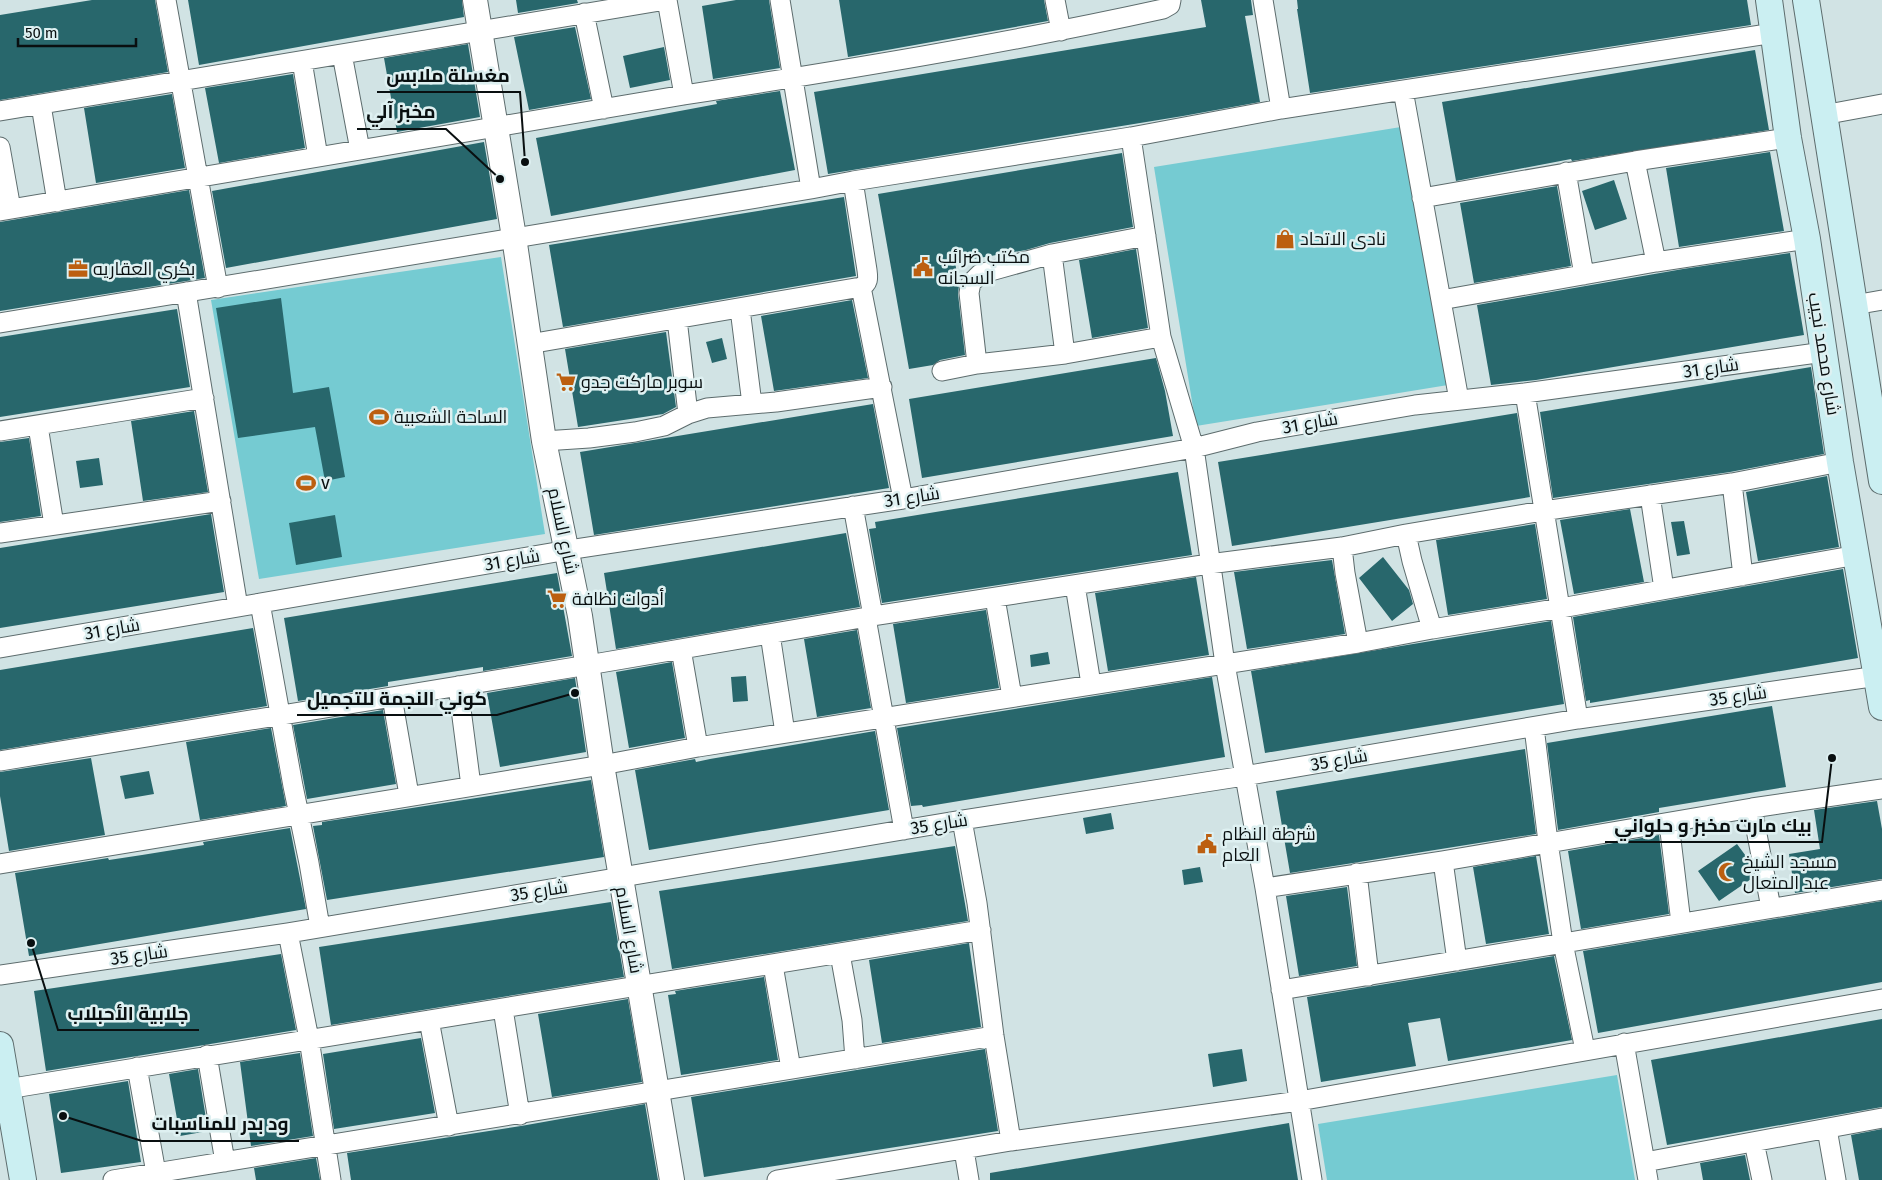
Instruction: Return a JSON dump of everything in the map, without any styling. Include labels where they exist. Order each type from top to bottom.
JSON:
[{"type":"main road","name":"شارع محمد نجيب","points":[[1769,0],[1788,138],[1807,239],[1840,462],[1882,707]]},
{"type":"main road","name":"شارع محمد نجيب","points":[[1806,0],[1882,481]]},
{"type":"main road","points":[[0,1045],[23,1180]]},
{"type":"main road","points":[[0,1145],[6,1180]]},
{"type":"street","points":[[166,0],[218,288]]},
{"type":"street","name":"شارع السلام","points":[[475,0],[514,237],[544,441],[568,550],[588,666],[620,878],[672,1180]]},
{"type":"street","points":[[0,112],[667,0],[684,95]]},
{"type":"street","points":[[780,0],[812,189]]},
{"type":"street","points":[[1055,0],[1061,31]]},
{"type":"street","points":[[0,147],[6,210],[793,78],[1061,31],[1163,9],[1170,5],[1171,0]]},
{"type":"street","points":[[1263,0],[1281,109]]},
{"type":"street","points":[[584,13],[604,109]]},
{"type":"street","points":[[0,323],[853,181],[1130,137],[1281,109],[1774,33]]},
{"type":"street","points":[[342,54],[360,150]]},
{"type":"street","points":[[302,61],[318,157]]},
{"type":"street","points":[[1403,90],[1459,400]]},
{"type":"street","points":[[1823,114],[1882,104]]},
{"type":"street","points":[[40,105],[57,202]]},
{"type":"street","points":[[1130,137],[1161,337],[1194,448],[1209,564],[1225,664],[1265,888],[1312,1180]]},
{"type":"street","points":[[1422,198],[1566,172],[1788,138]]},
{"type":"street","points":[[1635,161],[1656,262]]},
{"type":"street","points":[[1566,172],[1584,275]]},
{"type":"street","points":[[529,344],[861,287],[868,280],[853,181]]},
{"type":"street","points":[[977,364],[970,293],[971,282],[980,274],[1052,254],[1146,236]]},
{"type":"street","points":[[1441,300],[1656,262],[1807,239]]},
{"type":"street","points":[[1052,254],[1065,354]]},
{"type":"street","points":[[861,287],[903,498]]},
{"type":"street","points":[[186,292],[238,607]]},
{"type":"street","points":[[1854,305],[1882,300]]},
{"type":"street","points":[[740,309],[752,404]]},
{"type":"street","points":[[677,319],[688,414]]},
{"type":"street","points":[[942,371],[977,364],[1065,354],[1161,337]]},
{"type":"street","name":"شارع 31","points":[[0,648],[568,550],[903,498],[1194,448],[1274,429],[1415,405],[1525,393],[1824,352]]},
{"type":"street","points":[[544,441],[635,432],[664,426],[688,414],[707,408],[882,387]]},
{"type":"street","points":[[1525,393],[1578,719]]},
{"type":"street","points":[[0,431],[204,398]]},
{"type":"street","points":[[38,426],[54,525]]},
{"type":"street","points":[[0,762],[588,666],[870,617],[1209,564],[1342,547],[1406,534],[1543,511],[1732,483],[1840,462]]},
{"type":"street","points":[[1732,483],[1743,576]]},
{"type":"street","points":[[1650,496],[1664,589]]},
{"type":"street","points":[[0,533],[221,501]]},
{"type":"street","points":[[853,506],[884,718],[904,830]]},
{"type":"street","points":[[1406,534],[1412,562],[1432,628]]},
{"type":"street","points":[[1342,547],[1358,643]]},
{"type":"street","points":[[0,864],[602,765],[698,747],[1358,643],[1432,628],[1561,608],[1857,555]]},
{"type":"street","points":[[1075,585],[1091,684]]},
{"type":"street","points":[[995,598],[1012,697]]},
{"type":"street","points":[[260,603],[299,814],[310,863],[320,927]]},
{"type":"street","points":[[770,634],[786,733]]},
{"type":"street","points":[[681,649],[698,747]]},
{"type":"street","name":"شارع 35","points":[[0,975],[288,933],[962,820],[1244,776],[1578,719],[1878,676]]},
{"type":"street","points":[[458,686],[471,786]]},
{"type":"street","points":[[392,697],[409,796]]},
{"type":"street","points":[[1534,727],[1548,842],[1564,943],[1585,1050]]},
{"type":"street","points":[[1265,888],[1443,861],[1752,808],[1882,789]]},
{"type":"street","points":[[1752,808],[1771,908]]},
{"type":"street","points":[[962,820],[981,930],[994,1036],[1011,1141]]},
{"type":"street","points":[[1668,823],[1681,923]]},
{"type":"street","points":[[1443,861],[1457,961]]},
{"type":"street","points":[[1357,873],[1369,976]]},
{"type":"street","points":[[1281,990],[1882,890]]},
{"type":"street","points":[[7,1089],[981,930]]},
{"type":"street","points":[[288,933],[309,1039],[331,1180]]},
{"type":"street","points":[[840,954],[852,1020],[855,1059]]},
{"type":"street","points":[[773,965],[791,1069]]},
{"type":"street","points":[[777,1180],[1011,1141],[1299,1101],[1882,999]]},
{"type":"street","points":[[503,1009],[520,1115]]},
{"type":"street","points":[[429,1020],[449,1126]]},
{"type":"street","points":[[113,1180],[325,1147],[994,1036]]},
{"type":"street","points":[[1624,1043],[1648,1180]]},
{"type":"street","points":[[207,1056],[224,1162]]},
{"type":"street","points":[[137,1067],[156,1173]]},
{"type":"street","points":[[1645,1162],[1882,1118]]},
{"type":"street","points":[[1826,1129],[1836,1180]]},
{"type":"street","points":[[1754,1142],[1762,1180]]},
{"type":"street","points":[[964,1150],[969,1180]]},
{"type":"shaded area","points":[[1407,126],[1448,385],[1196,426],[1154,167]]},
{"type":"shaded area","name":"الساحة الشعبية","points":[[501,257],[545,534],[259,579],[211,300]]},
{"type":"shaded area","points":[[1617,1075],[1635,1180],[1327,1180],[1318,1124]]},
{"type":"building","points":[[92,0],[155,0],[168,72],[0,100],[0,15]]},
{"type":"building","points":[[188,0],[462,0],[464,17],[199,65]]},
{"type":"building","points":[[516,0],[577,0],[578,3],[518,13]]},
{"type":"building","points":[[736,0],[769,0],[780,68],[713,79],[702,6]]},
{"type":"building","points":[[839,0],[1044,0],[1048,21],[848,57]]},
{"type":"building","points":[[1201,0],[1251,0],[1253,15],[1245,16],[1260,102],[828,174],[814,92],[1206,27]]},
{"type":"building","points":[[1297,0],[1747,0],[1751,25],[1310,93]]},
{"type":"building","points":[[575,27],[591,99],[529,110],[514,37]]},
{"type":"building","points":[[468,44],[480,117],[397,132],[384,58]]},
{"type":"building","points":[[664,47],[670,80],[630,88],[623,56]]},
{"type":"building","points":[[1755,50],[1769,130],[1572,161],[1571,159],[1456,181],[1442,102]]},
{"type":"building","points":[[293,74],[305,148],[219,163],[205,88]]},
{"type":"building","points":[[780,91],[795,170],[551,216],[536,138],[717,104],[716,101]]},
{"type":"building","points":[[172,94],[185,168],[96,183],[84,108]]},
{"type":"building","points":[[484,142],[497,219],[226,268],[212,191]]},
{"type":"building","points":[[1770,152],[1784,231],[1679,247],[1666,168]]},
{"type":"building","points":[[1122,153],[1133,227],[1050,243],[1026,250],[955,262],[959,285],[958,294],[965,355],[940,360],[933,365],[909,369],[878,194]]},
{"type":"building","points":[[1614,180],[1627,219],[1595,230],[1582,191]]},
{"type":"building","points":[[1557,186],[1571,266],[1474,283],[1460,203]]},
{"type":"building","points":[[189,190],[205,278],[0,311],[0,222]]},
{"type":"building","points":[[844,197],[856,276],[563,327],[549,245]]},
{"type":"building","points":[[1136,249],[1148,328],[1092,338],[1079,260]]},
{"type":"building","points":[[1790,253],[1804,335],[1536,380],[1491,385],[1477,305],[1683,269]]},
{"type":"building","points":[[281,298],[293,393],[329,387],[345,477],[325,481],[315,427],[238,438],[216,308]]},
{"type":"building","points":[[852,300],[868,378],[774,391],[761,316]]},
{"type":"building","points":[[177,309],[190,387],[0,417],[0,337]]},
{"type":"building","points":[[666,332],[676,407],[663,414],[578,427],[565,349]]},
{"type":"building","points":[[722,338],[727,359],[712,363],[706,342]]},
{"type":"building","points":[[1156,358],[1165,391],[1173,436],[922,478],[909,399]]},
{"type":"building","points":[[1811,367],[1824,454],[1730,472],[1553,498],[1540,412]]},
{"type":"building","points":[[873,404],[889,488],[594,535],[580,452]]},
{"type":"building","points":[[194,411],[208,492],[143,501],[131,421]]},
{"type":"building","points":[[1517,413],[1530,497],[1232,546],[1218,462]]},
{"type":"building","points":[[29,438],[41,516],[0,522],[0,442]]},
{"type":"building","points":[[99,458],[103,485],[80,488],[76,461]]},
{"type":"building","points":[[1178,472],[1192,555],[882,603],[869,529],[876,528],[875,522]]},
{"type":"building","points":[[1827,476],[1839,547],[1758,561],[1746,492]]},
{"type":"building","points":[[1630,509],[1644,582],[1574,594],[1560,520]]},
{"type":"building","points":[[211,514],[224,592],[0,628],[0,548]]},
{"type":"building","points":[[335,515],[342,557],[296,565],[289,523]]},
{"type":"building","points":[[1684,521],[1690,554],[1677,556],[1671,522]]},
{"type":"building","points":[[1535,524],[1547,599],[1448,615],[1436,540]]},
{"type":"building","points":[[846,533],[860,607],[616,649],[604,573]]},
{"type":"building","points":[[1383,557],[1409,590],[1413,604],[1392,621],[1359,578]]},
{"type":"building","points":[[1332,560],[1345,634],[1247,649],[1234,572]]},
{"type":"building","points":[[1843,569],[1858,658],[1590,703],[1590,700],[1586,701],[1573,617]]},
{"type":"building","points":[[557,573],[572,656],[483,671],[483,667],[388,682],[388,686],[298,701],[284,618]]},
{"type":"building","points":[[1196,577],[1209,655],[1108,671],[1095,593]]},
{"type":"building","points":[[986,610],[999,688],[906,703],[893,624]]},
{"type":"building","points":[[1551,621],[1564,704],[1265,753],[1251,671]]},
{"type":"building","points":[[253,628],[267,706],[0,750],[0,670]]},
{"type":"building","points":[[857,630],[871,708],[817,717],[804,639]]},
{"type":"building","points":[[1048,652],[1050,664],[1031,667],[1030,655]]},
{"type":"building","points":[[672,662],[685,738],[629,748],[616,672]]},
{"type":"building","points":[[746,676],[748,701],[733,702],[731,677]]},
{"type":"building","points":[[1212,677],[1225,757],[923,807],[922,805],[911,806],[897,728]]},
{"type":"building","points":[[575,678],[586,752],[500,767],[487,693]]},
{"type":"building","points":[[1772,706],[1786,787],[1659,808],[1659,812],[1558,830],[1547,743]]},
{"type":"building","points":[[383,710],[396,784],[307,799],[293,725]]},
{"type":"building","points":[[271,728],[286,806],[200,820],[186,742]]},
{"type":"building","points":[[875,731],[889,810],[649,850],[635,770],[695,759],[696,762]]},
{"type":"building","points":[[1525,749],[1536,834],[1290,873],[1276,791]]},
{"type":"building","points":[[91,758],[105,835],[9,851],[0,796],[0,772]]},
{"type":"building","points":[[149,771],[154,794],[125,799],[120,776]]},
{"type":"building","points":[[591,780],[604,857],[327,900],[313,826],[322,825],[322,822]]},
{"type":"building","points":[[1877,801],[1882,829],[1882,879],[1795,893],[1789,854],[1820,849],[1814,810]]},
{"type":"building","points":[[1111,813],[1114,829],[1086,834],[1083,818]]},
{"type":"building","points":[[290,828],[306,909],[29,956],[15,873],[204,845],[203,842]]},
{"type":"building","points":[[1659,835],[1669,914],[1581,929],[1568,851]]},
{"type":"building","name":"مسجد الشيخ عبد المتعال","points":[[1737,844],[1751,863],[1754,877],[1719,901],[1698,871]]},
{"type":"building","points":[[955,846],[968,921],[672,969],[659,891]]},
{"type":"building","points":[[1536,856],[1549,934],[1486,944],[1473,867]]},
{"type":"building","points":[[1200,867],[1203,882],[1184,885],[1182,870]]},
{"type":"building","points":[[1347,887],[1357,966],[1299,976],[1286,896]]},
{"type":"building","points":[[1882,901],[1882,982],[1598,1033],[1583,951]]},
{"type":"building","points":[[611,902],[624,977],[331,1025],[319,947]]},
{"type":"building","points":[[969,943],[981,1027],[882,1043],[869,960]]},
{"type":"building","points":[[281,954],[296,1030],[46,1071],[34,991]]},
{"type":"building","points":[[1554,956],[1572,1040],[1448,1061],[1440,1018],[1408,1023],[1416,1066],[1321,1082],[1307,997]]},
{"type":"building","points":[[764,977],[778,1060],[681,1075],[668,995],[676,994],[675,991]]},
{"type":"building","points":[[628,999],[642,1082],[552,1097],[538,1014]]},
{"type":"building","points":[[1882,1019],[1882,1107],[1667,1145],[1651,1060]]},
{"type":"building","points":[[421,1038],[435,1113],[334,1129],[323,1054]]},
{"type":"building","points":[[985,1049],[998,1131],[704,1177],[691,1097]]},
{"type":"building","points":[[1242,1049],[1247,1081],[1213,1087],[1208,1054]]},
{"type":"building","points":[[300,1053],[313,1136],[251,1146],[240,1062]]},
{"type":"building","points":[[198,1069],[208,1131],[180,1136],[169,1074]]},
{"type":"building","points":[[128,1081],[141,1162],[61,1173],[49,1094]]},
{"type":"building","points":[[645,1104],[658,1180],[351,1180],[347,1153],[521,1126]]},
{"type":"building","points":[[1289,1123],[1298,1180],[990,1180],[990,1173]]},
{"type":"building","points":[[1882,1129],[1882,1180],[1859,1180],[1851,1135]]},
{"type":"building","points":[[1745,1155],[1750,1180],[1703,1180],[1700,1163]]},
{"type":"building","points":[[316,1158],[320,1180],[256,1180],[254,1168]]},
{"type":"place","name":"مغسلة ملابس","points":[[525,162]]},
{"type":"place","name":"مخبز آلي","points":[[500,179]]},
{"type":"place","name":"نادى الاتحاد","points":[[1285,239]]},
{"type":"place","name":"مكتب ضرائب السجانه","points":[[923,267]]},
{"type":"place","name":"بكري العقاريه","points":[[78,269]]},
{"type":"place","name":"سوبر ماركت جدو","points":[[566,382]]},
{"type":"place","name":"الساحة الشعبية","points":[[379,417]]},
{"type":"place","name":"v","points":[[306,483]]},
{"type":"place","name":"أدوات نظافة","points":[[557,599]]},
{"type":"place","name":"كوني النجمة للتجميل","points":[[575,693]]},
{"type":"place","name":"بيك مارت مخبز و حلواني","points":[[1832,758]]},
{"type":"place","name":"شرطة النظام العام","points":[[1207,844]]},
{"type":"place","name":"مسجد الشيخ عبد المتعال","points":[[1728,872]]},
{"type":"place","name":"جلابية الأحبلاب","points":[[31,943]]},
{"type":"place","name":"ود بدر للمناسبات","points":[[63,1116]]}]
